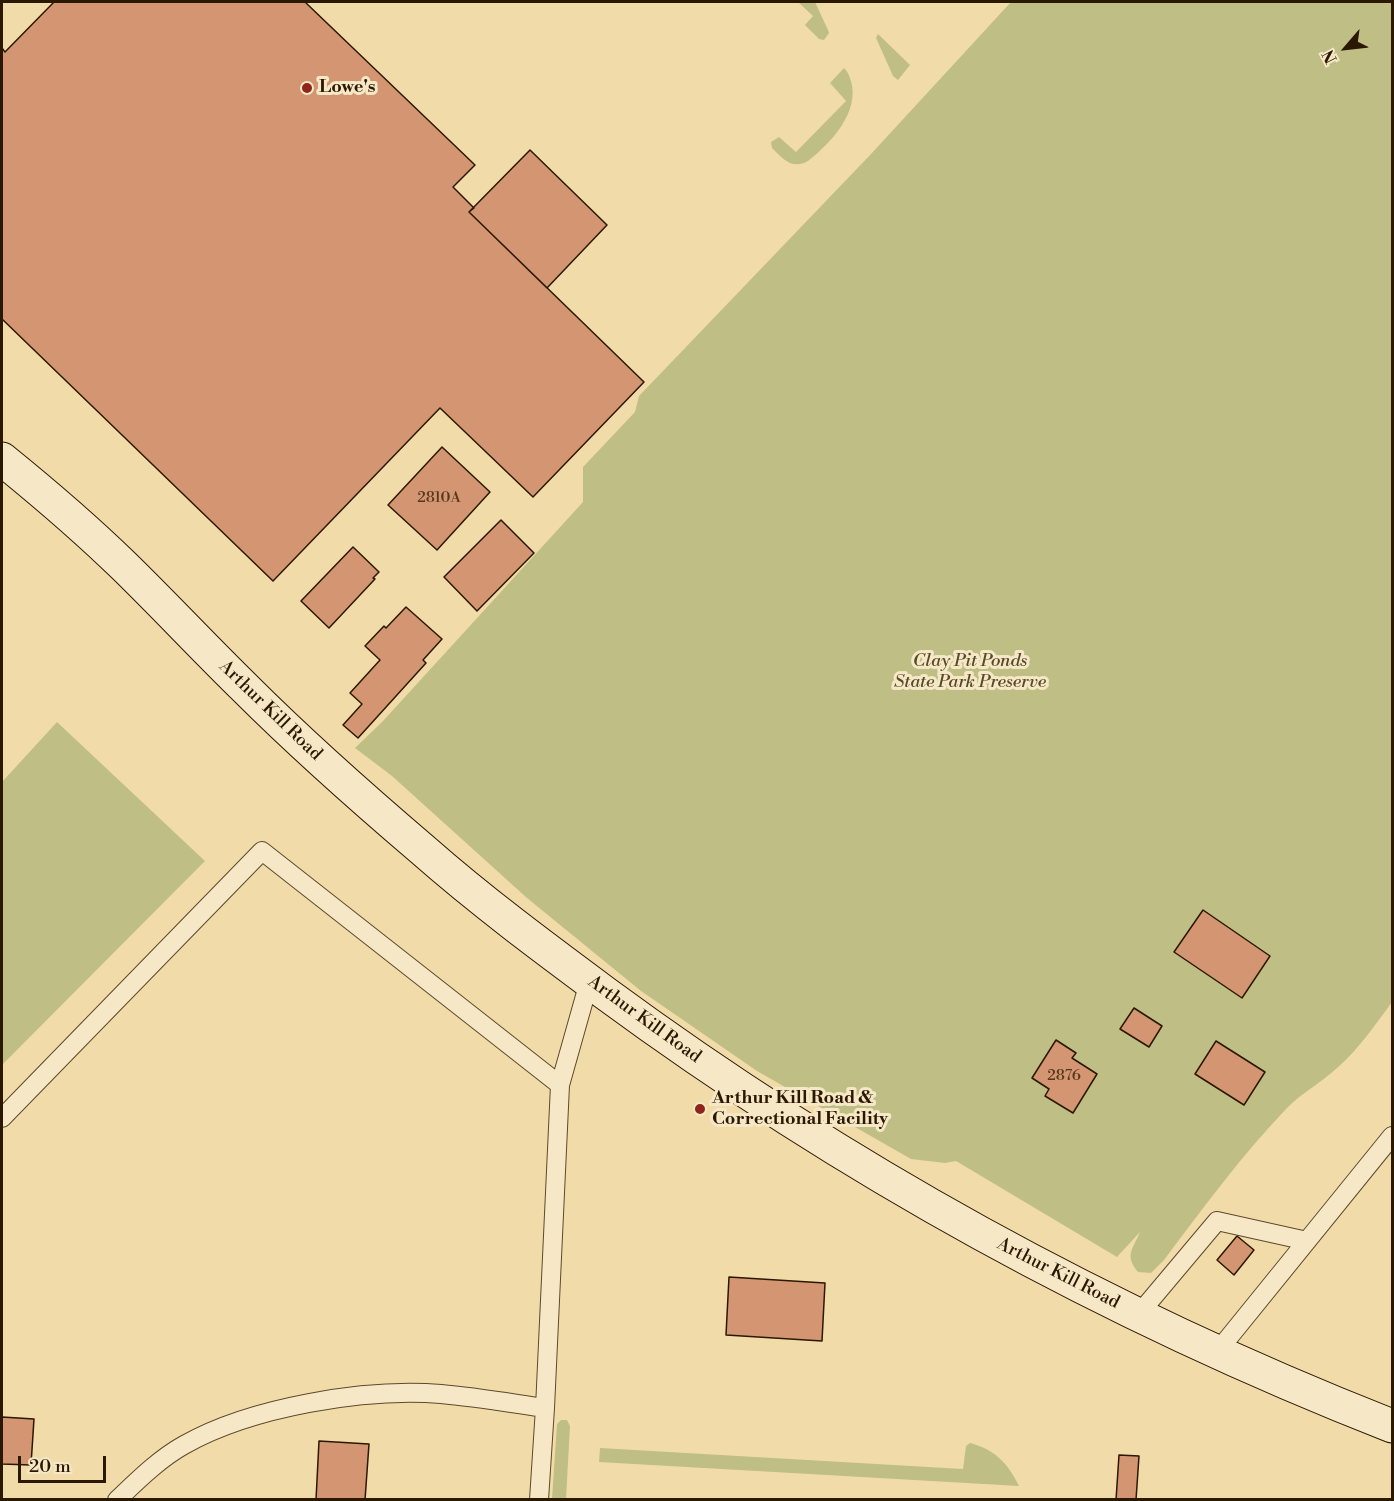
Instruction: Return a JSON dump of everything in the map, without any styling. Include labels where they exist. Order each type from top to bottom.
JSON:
[{"type":"street","name":"Arthur Kill Road","points":[[2,459],[56,503],[124,566],[248,691],[427,854],[547,950],[675,1044],[828,1145],[934,1208],[1052,1272],[1217,1352],[1317,1396],[1390,1420]]},
{"type":"lane","points":[[2,1118],[262,851],[560,1085]]},
{"type":"lane","points":[[539,1500],[560,1085],[590,981]]},
{"type":"lane","points":[[1217,1352],[1392,1136]]},
{"type":"lane","points":[[1138,1315],[1216,1221],[1307,1241]]},
{"type":"lane","points":[[117,1500],[150,1469],[184,1445],[224,1427],[277,1410],[392,1393],[440,1394],[545,1408]]},
{"type":"green space","points":[[798,2],[815,2],[829,33],[824,40],[819,39],[805,25],[813,16]]},
{"type":"green space","name":"Clay Pit Ponds State Park Preserve","points":[[1011,2],[1392,2],[1392,1002],[1345,1061],[1293,1102],[1270,1126],[1223,1182],[1164,1260],[1151,1273],[1138,1272],[1131,1261],[1131,1252],[1140,1232],[1117,1257],[956,1161],[945,1163],[911,1159],[757,1071],[641,991],[527,898],[392,776],[355,748],[383,721],[583,502],[583,467],[635,412],[639,396],[871,154]]},
{"type":"green space","points":[[878,34],[910,65],[898,80],[893,76],[876,38]]},
{"type":"green space","points":[[844,68],[850,77],[853,93],[842,126],[808,161],[797,164],[788,162],[772,148],[771,142],[779,137],[796,152],[846,101],[830,83]]},
{"type":"green space","points":[[57,722],[205,861],[2,1065],[2,782]]},
{"type":"green space","points":[[561,1420],[567,1420],[570,1426],[566,1499],[552,1499],[557,1424]]},
{"type":"green space","points":[[970,1443],[986,1449],[999,1458],[1010,1470],[1019,1486],[599,1462],[600,1448],[963,1469],[966,1446]]},
{"type":"building","points":[[54,2],[305,2],[475,165],[453,187],[474,208],[469,212],[644,382],[533,497],[440,408],[273,581],[2,319],[2,48],[5,52]]},
{"type":"building","points":[[530,150],[607,225],[547,288],[469,212]]},
{"type":"building","points":[[442,447],[490,492],[437,550],[388,505]]},
{"type":"building","points":[[501,520],[534,553],[477,611],[444,577]]},
{"type":"building","points":[[353,547],[379,572],[329,628],[301,601]]},
{"type":"building","points":[[406,607],[442,639],[423,660],[426,663],[358,738],[343,725],[362,704],[350,693],[380,660],[365,646]]},
{"type":"building","points":[[1203,910],[1270,956],[1242,998],[1174,952]]},
{"type":"building","points":[[1134,1008],[1162,1026],[1149,1047],[1120,1029]]},
{"type":"building","points":[[1056,1040],[1076,1053],[1072,1058],[1097,1074],[1073,1113],[1045,1096],[1049,1089],[1032,1078]]},
{"type":"building","points":[[1216,1041],[1265,1072],[1244,1105],[1195,1074]]},
{"type":"building","points":[[1237,1236],[1254,1250],[1234,1275],[1217,1260]]},
{"type":"building","points":[[729,1277],[825,1283],[822,1341],[726,1335]]},
{"type":"building","points":[[2,1417],[34,1419],[31,1465],[2,1464]]},
{"type":"building","points":[[319,1441],[369,1444],[365,1500],[316,1500]]},
{"type":"building","points":[[1119,1455],[1139,1456],[1136,1500],[1116,1500]]},
{"type":"place","name":"Lowe's","points":[[307,88]]},
{"type":"place","name":"Arthur Kill Road & Correctional Facility","points":[[700,1109]]}]
